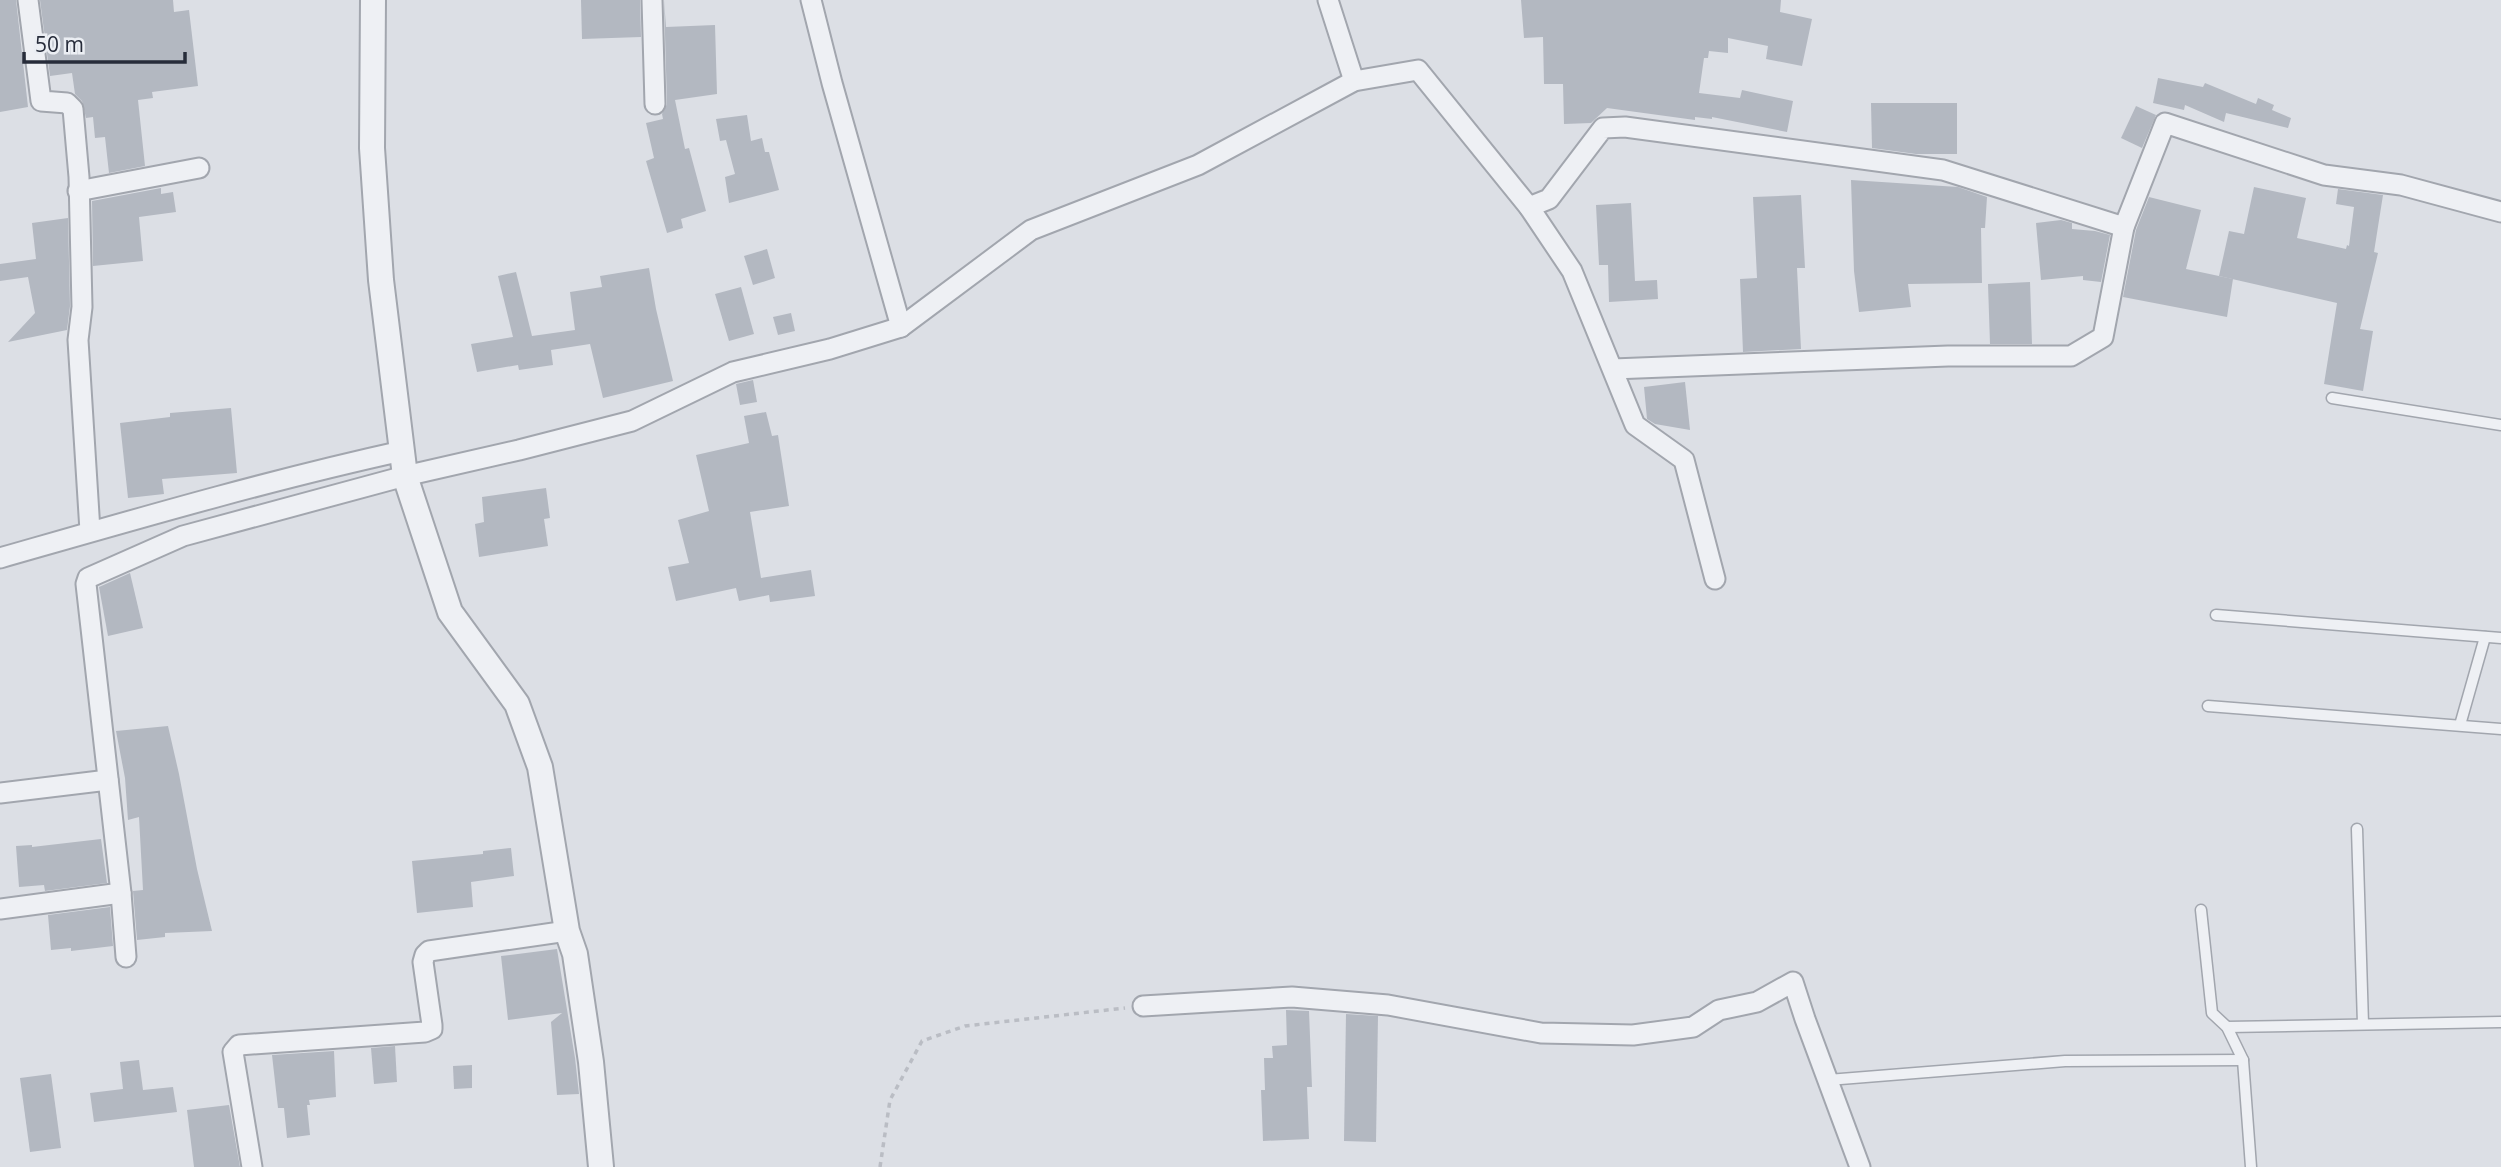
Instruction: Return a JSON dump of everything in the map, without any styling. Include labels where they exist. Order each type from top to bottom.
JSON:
[{"type":"street","points":[[28,0],[41,101],[67,103],[73,109],[79,177],[82,307],[78,340],[90,531]]},
{"type":"street","points":[[373,0],[372,148],[381,280],[405,476],[450,612],[517,704],[540,767],[567,930],[575,954],[591,1062],[601,1167]]},
{"type":"street","points":[[652,0],[656,104]]},
{"type":"street","points":[[811,0],[901,327]]},
{"type":"street","points":[[1328,0],[1354,81]]},
{"type":"street","points":[[126,957],[86,584],[88,578],[183,536],[405,476],[632,421],[733,372],[830,349],[901,327],[1031,230],[1198,164],[1354,81],[1418,70],[1529,207],[1572,271],[1635,425],[1684,460],[1715,579]]},
{"type":"street","points":[[1613,369],[1948,356],[2071,356],[2103,337],[2124,227],[2165,124],[2324,175],[2401,185],[2501,212]]},
{"type":"street","points":[[1529,207],[1549,199],[1603,128],[1625,127],[1943,170],[2124,227]]},
{"type":"street","points":[[78,191],[200,168]]},
{"type":"street","points":[[0,558],[337,465],[402,451]]},
{"type":"street","points":[[0,793],[108,780]]},
{"type":"street","points":[[0,909],[121,893]]},
{"type":"street","points":[[252,1167],[233,1052],[239,1045],[425,1032],[432,1029],[432,1025],[423,962],[425,955],[436,950],[567,930]]},
{"type":"street","points":[[1143,1006],[1292,997],[1388,1005],[1541,1033],[1633,1035],[1693,1027],[1719,1010],[1757,1002],[1793,982],[1860,1167]]},
{"type":"lane","points":[[2332,398],[2501,425]]},
{"type":"lane","points":[[2216,615],[2501,638]]},
{"type":"lane","points":[[2460,725],[2485,637]]},
{"type":"lane","points":[[2208,706],[2501,729]]},
{"type":"lane","points":[[2357,829],[2363,1024]]},
{"type":"lane","points":[[2201,910],[2212,1013],[2227,1027],[2243,1059],[2251,1167]]},
{"type":"lane","points":[[2227,1027],[2501,1023]]},
{"type":"lane","points":[[1828,1080],[2065,1061],[2243,1059]]},
{"type":"path","points":[[880,1167],[890,1100],[922,1041],[965,1026],[1143,1006]]},
{"type":"building","points":[[0,0],[16,0],[28,107],[0,112]]},
{"type":"building","points":[[40,0],[173,0],[174,12],[189,10],[198,86],[152,92],[153,98],[138,100],[145,166],[109,173],[105,137],[95,138],[93,117],[86,118],[82,101],[75,94],[72,73],[50,76]]},
{"type":"building","points":[[581,0],[640,0],[641,37],[582,39]]},
{"type":"building","points":[[664,0],[666,27],[715,25],[717,94],[675,100],[685,149],[689,148],[706,211],[681,219],[683,228],[667,233],[646,161],[654,158],[646,123],[663,119],[662,114],[667,104]]},
{"type":"building","points":[[1521,0],[1781,0],[1780,12],[1812,19],[1802,66],[1766,59],[1768,46],[1728,38],[1728,53],[1709,51],[1708,58],[1704,58],[1699,93],[1740,98],[1742,90],[1793,101],[1787,132],[1712,117],[1695,117],[1695,120],[1607,108],[1591,123],[1564,124],[1563,84],[1544,84],[1543,37],[1524,38]]},
{"type":"building","points":[[2158,78],[2203,87],[2205,83],[2256,104],[2258,98],[2274,105],[2272,110],[2291,118],[2288,128],[2226,113],[2224,122],[2185,105],[2184,110],[2153,103]]},
{"type":"building","points":[[1871,103],[1957,103],[1957,154],[1916,154],[1872,148]]},
{"type":"building","points":[[2136,106],[2156,115],[2142,148],[2121,138]]},
{"type":"building","points":[[747,115],[751,141],[762,138],[765,152],[769,152],[779,190],[729,203],[725,177],[735,174],[726,140],[720,141],[716,119]]},
{"type":"building","points":[[1851,180],[1958,187],[1987,197],[1985,228],[1981,228],[1982,283],[1908,284],[1911,307],[1859,312],[1854,271]]},
{"type":"building","points":[[2254,187],[2306,198],[2297,238],[2346,249],[2347,245],[2349,246],[2354,207],[2336,204],[2338,189],[2383,195],[2374,252],[2378,253],[2360,329],[2373,331],[2363,391],[2324,384],[2337,303],[2219,276],[2229,231],[2244,234]]},
{"type":"building","points":[[161,188],[161,194],[173,192],[176,212],[139,217],[143,261],[93,266],[92,201]]},
{"type":"building","points":[[1801,195],[1805,268],[1797,268],[1801,349],[1743,352],[1740,279],[1757,278],[1753,197]]},
{"type":"building","points":[[2149,197],[2201,210],[2186,269],[2233,279],[2227,317],[2123,297],[2136,230]]},
{"type":"building","points":[[1631,203],[1635,281],[1657,280],[1658,299],[1609,302],[1608,265],[1599,265],[1596,205]]},
{"type":"building","points":[[68,218],[70,306],[67,330],[8,342],[35,313],[28,277],[0,281],[0,264],[36,259],[32,223]]},
{"type":"building","points":[[2061,220],[2072,223],[2072,229],[2110,235],[2101,282],[2083,280],[2083,276],[2041,280],[2036,223]]},
{"type":"building","points":[[767,249],[775,278],[753,285],[744,256]]},
{"type":"building","points":[[649,268],[673,381],[603,398],[590,344],[551,350],[553,365],[519,370],[518,365],[477,372],[471,344],[513,337],[498,276],[516,272],[532,336],[575,330],[570,292],[602,287],[600,276]]},
{"type":"building","points":[[2030,282],[2032,344],[1990,344],[1988,284]]},
{"type":"building","points":[[741,287],[754,334],[729,341],[715,294]]},
{"type":"building","points":[[791,313],[795,331],[778,335],[773,317]]},
{"type":"building","points":[[753,380],[757,402],[740,405],[736,384]]},
{"type":"building","points":[[1685,382],[1690,430],[1655,424],[1647,419],[1644,387]]},
{"type":"building","points":[[231,408],[237,473],[162,479],[164,494],[128,498],[120,423],[170,417],[170,413]]},
{"type":"building","points":[[766,412],[772,436],[778,435],[789,506],[750,512],[761,578],[811,570],[815,596],[770,602],[769,595],[739,601],[736,588],[676,601],[668,567],[689,563],[678,520],[709,511],[696,455],[749,443],[744,416]]},
{"type":"building","points":[[546,488],[550,518],[544,519],[548,546],[479,557],[475,524],[484,522],[482,497]]},
{"type":"building","points":[[130,573],[143,628],[108,636],[99,587]]},
{"type":"building","points":[[168,726],[212,931],[165,933],[165,937],[137,940],[133,891],[143,890],[139,817],[128,820],[125,778],[116,731]]},
{"type":"building","points":[[101,839],[107,883],[45,891],[44,885],[19,887],[16,846],[32,847]]},
{"type":"building","points":[[511,848],[514,876],[471,882],[473,907],[417,913],[412,861],[483,854],[483,851]]},
{"type":"building","points":[[110,907],[113,946],[71,951],[71,948],[51,950],[48,915]]},
{"type":"building","points":[[557,949],[579,1094],[557,1095],[551,1022],[562,1013],[508,1020],[501,956]]},
{"type":"building","points":[[1286,1010],[1309,1011],[1312,1087],[1307,1087],[1309,1139],[1263,1141],[1261,1090],[1265,1090],[1264,1058],[1273,1058],[1272,1046],[1287,1045]]},
{"type":"building","points":[[1346,1014],[1378,1016],[1376,1142],[1344,1141]]},
{"type":"building","points":[[395,1046],[397,1082],[374,1084],[371,1048]]},
{"type":"building","points":[[334,1051],[336,1097],[309,1100],[310,1105],[307,1105],[310,1135],[287,1138],[284,1108],[278,1108],[272,1055]]},
{"type":"building","points":[[139,1060],[143,1090],[173,1087],[177,1112],[94,1122],[90,1093],[123,1089],[120,1062]]},
{"type":"building","points":[[472,1065],[472,1088],[454,1089],[453,1066]]},
{"type":"building","points":[[51,1074],[61,1148],[30,1152],[20,1078]]},
{"type":"building","points":[[229,1105],[240,1167],[194,1167],[187,1110]]}]
